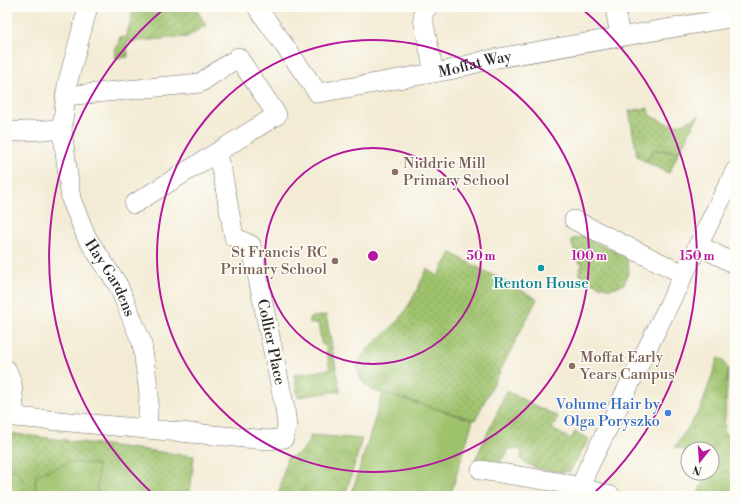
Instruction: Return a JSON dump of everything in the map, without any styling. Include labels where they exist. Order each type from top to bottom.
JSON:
[{"type":"street","name":"Hay Gardens","points":[[88,7],[65,96],[62,129],[71,199],[87,238],[118,285],[142,343],[149,394],[147,430]]},
{"type":"street","name":"Moffat Way","points":[[257,7],[318,93],[434,73],[487,60],[735,17]]},
{"type":"street","points":[[428,7],[423,12],[423,19],[434,73]]},
{"type":"street","points":[[615,7],[620,37]]},
{"type":"street","points":[[65,96],[200,82],[234,60],[277,115],[134,204]]},
{"type":"street","points":[[7,132],[62,129]]},
{"type":"street","name":"Collier Place","points":[[147,430],[276,440],[284,438],[287,426],[251,245],[234,237],[222,171],[216,154]]},
{"type":"street","points":[[581,487],[587,470],[624,398],[696,247],[735,171]]},
{"type":"street","points":[[574,220],[683,274]]},
{"type":"street","points":[[696,247],[735,264]]},
{"type":"street","points":[[7,370],[12,383],[15,417],[147,430]]},
{"type":"street","points":[[481,470],[581,487],[611,496]]},
{"type":"green space","points":[[134,7],[190,7],[193,11],[196,9],[206,25],[187,37],[127,42],[128,57],[115,58],[115,47],[117,47],[120,37],[126,38]]},
{"type":"green space","points":[[648,108],[649,114],[662,122],[674,125],[686,123],[699,115],[679,152],[653,150],[646,162],[637,156],[629,111]]},
{"type":"green space","points":[[653,150],[679,152],[669,173],[646,162]]},
{"type":"green space","points":[[583,236],[627,258],[629,271],[624,284],[609,289],[602,285],[601,287],[578,273],[583,264],[577,261],[571,240]]},
{"type":"green space","points":[[451,253],[537,299],[475,420],[374,391],[363,381],[358,372],[359,363],[363,355],[401,317],[427,269],[438,276]]},
{"type":"green space","points":[[326,315],[340,391],[298,397],[294,375],[330,369],[325,344],[322,345],[318,323],[310,324],[309,318]]},
{"type":"green space","points":[[718,358],[723,360],[728,370],[724,431],[735,449],[735,496],[698,496],[703,481],[720,481],[720,441],[680,441],[680,449],[675,447],[701,408]]},
{"type":"green space","points":[[507,391],[558,417],[552,429],[571,439],[575,432],[589,439],[570,471],[559,472],[536,468],[521,459],[522,450],[510,448],[503,458],[496,463],[475,460]]},
{"type":"green space","points":[[383,393],[473,420],[450,496],[351,496]]},
{"type":"green space","points":[[7,433],[194,456],[190,493],[221,496],[7,496]]},
{"type":"green space","points":[[311,435],[362,439],[345,496],[278,496],[287,458],[299,453],[307,444]]},
{"type":"green space","points":[[71,462],[98,465],[97,496],[35,496],[36,475]]},
{"type":"green space","points":[[7,469],[16,472],[21,478],[23,496],[7,496]]},
{"type":"place","name":"Niddrie Mill Primary School","points":[[395,172]]},
{"type":"place","name":"St Francis' RC Primary School","points":[[335,261]]},
{"type":"place","name":"Renton House","points":[[541,268]]},
{"type":"place","name":"Moffat Early Years Campus","points":[[572,366]]},
{"type":"place","name":"Volume Hair by Olga Poryszko","points":[[668,413]]}]
